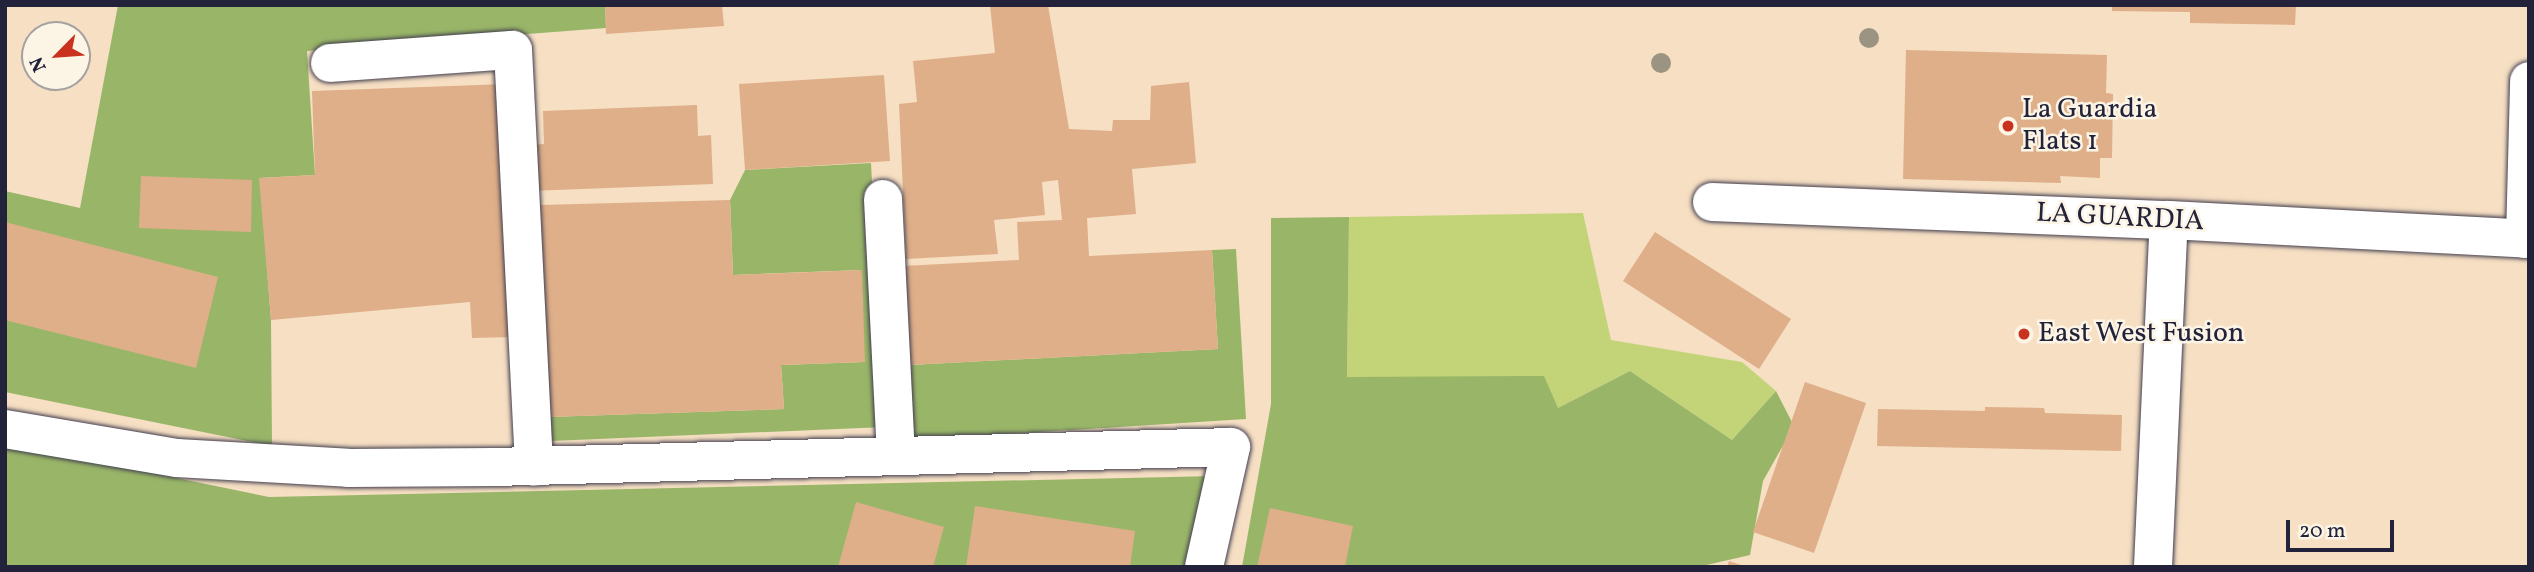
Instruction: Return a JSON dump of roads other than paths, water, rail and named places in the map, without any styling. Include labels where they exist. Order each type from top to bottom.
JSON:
[{"type":"street","points":[[330,64],[513,50],[534,466]]},
{"type":"street","points":[[2527,239],[2529,81]]},
{"type":"street","points":[[883,198],[896,455]]},
{"type":"street","name":"LA GUARDIA","points":[[1712,202],[2169,220],[2527,239]]},
{"type":"street","points":[[2153,567],[2169,220]]},
{"type":"street","points":[[5,429],[177,458],[348,468],[534,466],[1231,447],[1204,567]]},
{"type":"place","name":"La Guardia Flats 1","points":[[2008,126]]},
{"type":"place","name":"East West Fusion","points":[[2024,334]]}]
